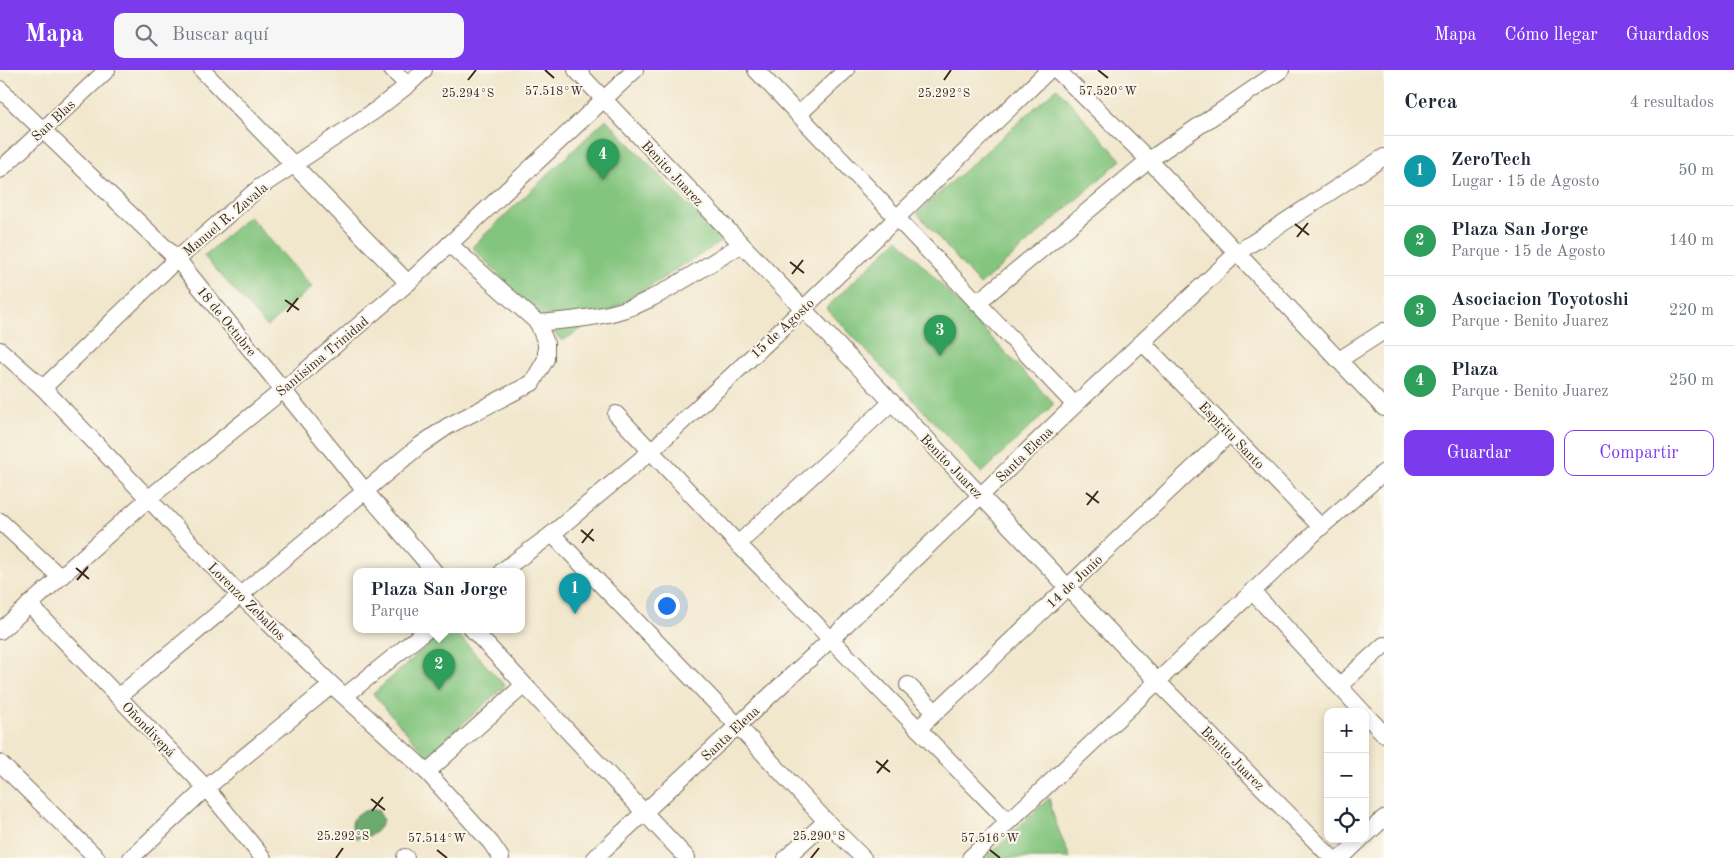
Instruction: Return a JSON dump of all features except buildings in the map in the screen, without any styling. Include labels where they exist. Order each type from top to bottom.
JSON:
[{"type":"street","name":"San Blas","points":[[0,170],[107,70]]},
{"type":"street","points":[[202,70],[408,282]]},
{"type":"street","points":[[392,70],[408,85]]},
{"type":"street","name":"Manuel R. Zavala","points":[[43,388],[177,259],[260,187],[376,110],[424,70]]},
{"type":"street","name":"Benito Juarez","points":[[576,70],[1157,681],[1332,858]]},
{"type":"street","name":"Santisima Trinidad","points":[[0,631],[149,498],[283,390],[408,282],[635,70]]},
{"type":"street","points":[[756,70],[1075,405]]},
{"type":"street","points":[[798,114],[846,70]]},
{"type":"street","name":"15 de Agosto","points":[[506,568],[552,534],[651,451],[803,309],[1049,70]]},
{"type":"street","points":[[1057,70],[1149,160],[1384,408]]},
{"type":"street","points":[[978,303],[1149,160],[1281,70]]},
{"type":"street","name":"18 de Octubre","points":[[0,89],[177,259],[365,491],[431,568]]},
{"type":"street","name":"Santa Elena","points":[[595,858],[831,639],[1237,253],[1384,157]]},
{"type":"street","points":[[118,697],[419,446],[448,426],[532,382],[546,359],[546,343],[538,323],[448,244]]},
{"type":"street","points":[[538,323],[593,317],[647,301],[741,245]]},
{"type":"street","points":[[1339,360],[1384,331]]},
{"type":"street","name":"Espiritu Santo","points":[[1143,343],[1320,527]]},
{"type":"street","name":"Lorenzo Zeballos","points":[[0,350],[43,388],[240,595],[332,685],[426,772],[491,843],[495,856]]},
{"type":"street","points":[[738,544],[892,402]]},
{"type":"street","points":[[616,414],[738,544],[1008,821]]},
{"type":"street","name":"14 de Junio","points":[[918,729],[1230,433]]},
{"type":"street","points":[[970,858],[1320,527],[1384,472]]},
{"type":"street","points":[[0,521],[60,577]]},
{"type":"street","points":[[552,534],[738,726],[826,821],[864,858]]},
{"type":"street","points":[[1252,591],[1359,708]]},
{"type":"street","name":"Oñondivepá","points":[[30,604],[206,788],[263,858]]},
{"type":"street","points":[[345,696],[423,633]]},
{"type":"street","points":[[476,633],[687,858]]},
{"type":"street","points":[[1339,686],[1384,644]]},
{"type":"street","points":[[426,772],[524,684]]},
{"type":"street","points":[[131,858],[206,788],[332,685]]},
{"type":"street","points":[[908,685],[936,712]]},
{"type":"street","points":[[1369,718],[1384,734]]},
{"type":"street","points":[[0,763],[97,858]]},
{"type":"street","points":[[1369,832],[1384,818]]},
{"type":"street","points":[[786,858],[826,821]]},
{"type":"street","points":[[1341,858],[1357,843]]},
{"type":"green space","points":[[1057,88],[1121,160],[980,285],[917,213]]},
{"type":"green space","points":[[606,119],[722,241],[562,341],[472,247]]},
{"type":"green space","points":[[249,216],[312,287],[267,327],[204,256]]},
{"type":"green space","points":[[898,239],[1054,404],[982,473],[826,308]]},
{"type":"green space","points":[[442,633],[457,633],[505,686],[427,756],[373,694]]},
{"type":"green space","points":[[1049,798],[1055,821],[1070,858],[986,858]]},
{"type":"green space","points":[[368,810],[378,810],[383,820],[381,825],[373,834],[356,838],[352,828],[353,820],[358,814]]},
{"type":"place","name":"Plaza","points":[[603,180]]},
{"type":"place","name":"Asociacion Toyotoshi","points":[[940,356]]},
{"type":"place","name":"ZeroTech","points":[[575,614]]},
{"type":"place","name":"Plaza San Jorge","points":[[439,690]]}]
